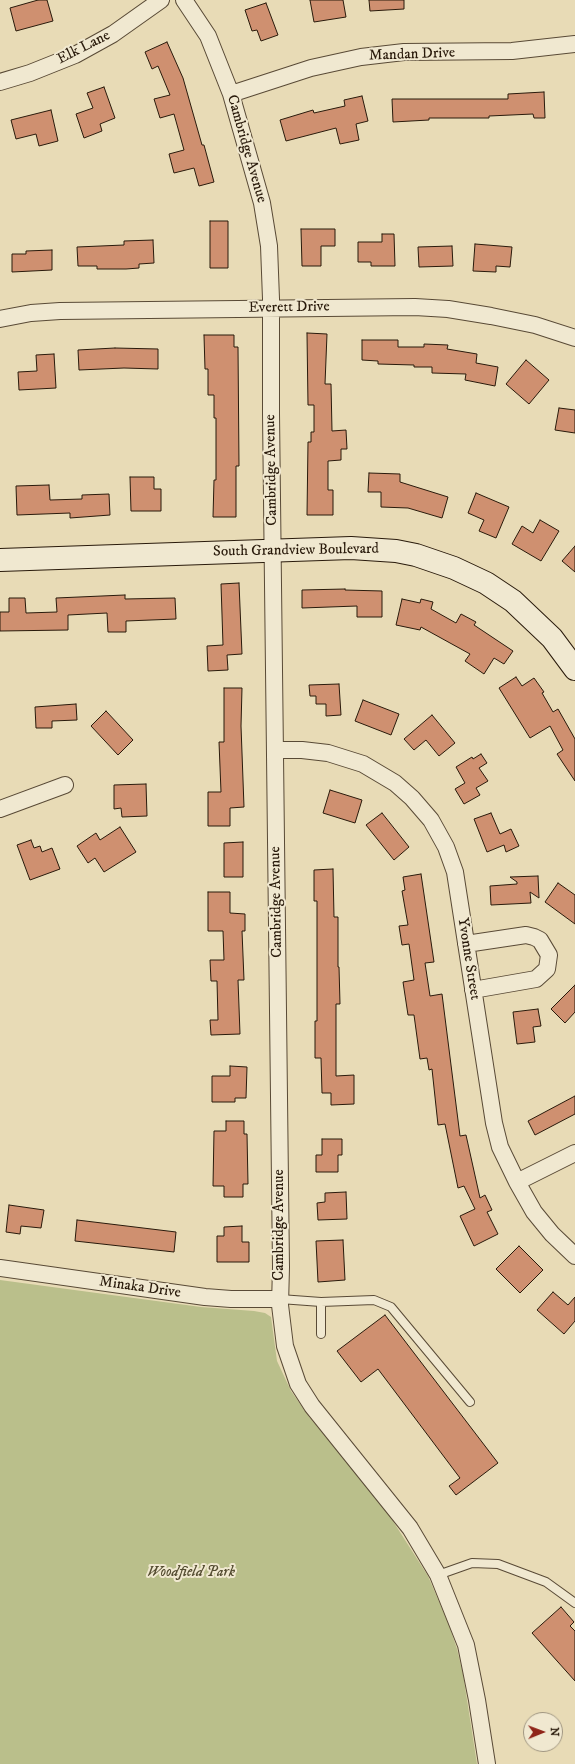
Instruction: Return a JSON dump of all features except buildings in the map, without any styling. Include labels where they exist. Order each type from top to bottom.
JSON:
[{"type":"street","name":"Elk Lane","points":[[0,82],[30,74],[75,55],[113,34],[161,0]]},
{"type":"street","name":"Cambridge Avenue","points":[[184,0],[208,36],[231,94],[266,223],[271,308],[281,1267],[280,1299],[285,1346],[298,1384],[312,1406],[410,1528],[438,1575],[466,1645],[477,1700],[487,1764]]},
{"type":"street","name":"Mandan Drive","points":[[231,94],[311,68],[361,57],[404,52],[512,51],[575,44]]},
{"type":"street","name":"Everett Drive","points":[[0,319],[31,313],[60,311],[415,307],[448,309],[491,316],[535,325],[575,338]]},
{"type":"street","name":"South Grandview Boulevard","points":[[0,560],[351,548],[381,549],[416,555],[454,568],[486,583],[513,601],[552,638],[575,669]]},
{"type":"street","name":"Yvonne Street","points":[[275,750],[302,750],[328,753],[355,761],[381,774],[412,798],[431,820],[446,847],[455,872],[494,1123],[500,1147],[516,1182],[534,1212],[552,1234],[575,1256]]},
{"type":"street","points":[[0,810],[65,785]]},
{"type":"street","points":[[466,944],[526,936],[534,937],[540,940],[549,955],[547,969],[536,979],[473,990]]},
{"type":"street","points":[[516,1182],[575,1153]]},
{"type":"street","name":"Minaka Drive","points":[[0,1268],[231,1300],[280,1299]]},
{"type":"lane","points":[[280,1299],[321,1302],[374,1300],[391,1307],[470,1402]]},
{"type":"lane","points":[[321,1302],[321,1334]]},
{"type":"lane","points":[[438,1575],[472,1563],[498,1564],[546,1582],[575,1603]]},
{"type":"green space","name":"Woodfield Park","points":[[0,1280],[201,1307],[254,1311],[265,1313],[271,1317],[277,1361],[291,1391],[310,1418],[382,1504],[428,1576],[449,1625],[457,1649],[463,1674],[477,1764],[0,1764]]}]
